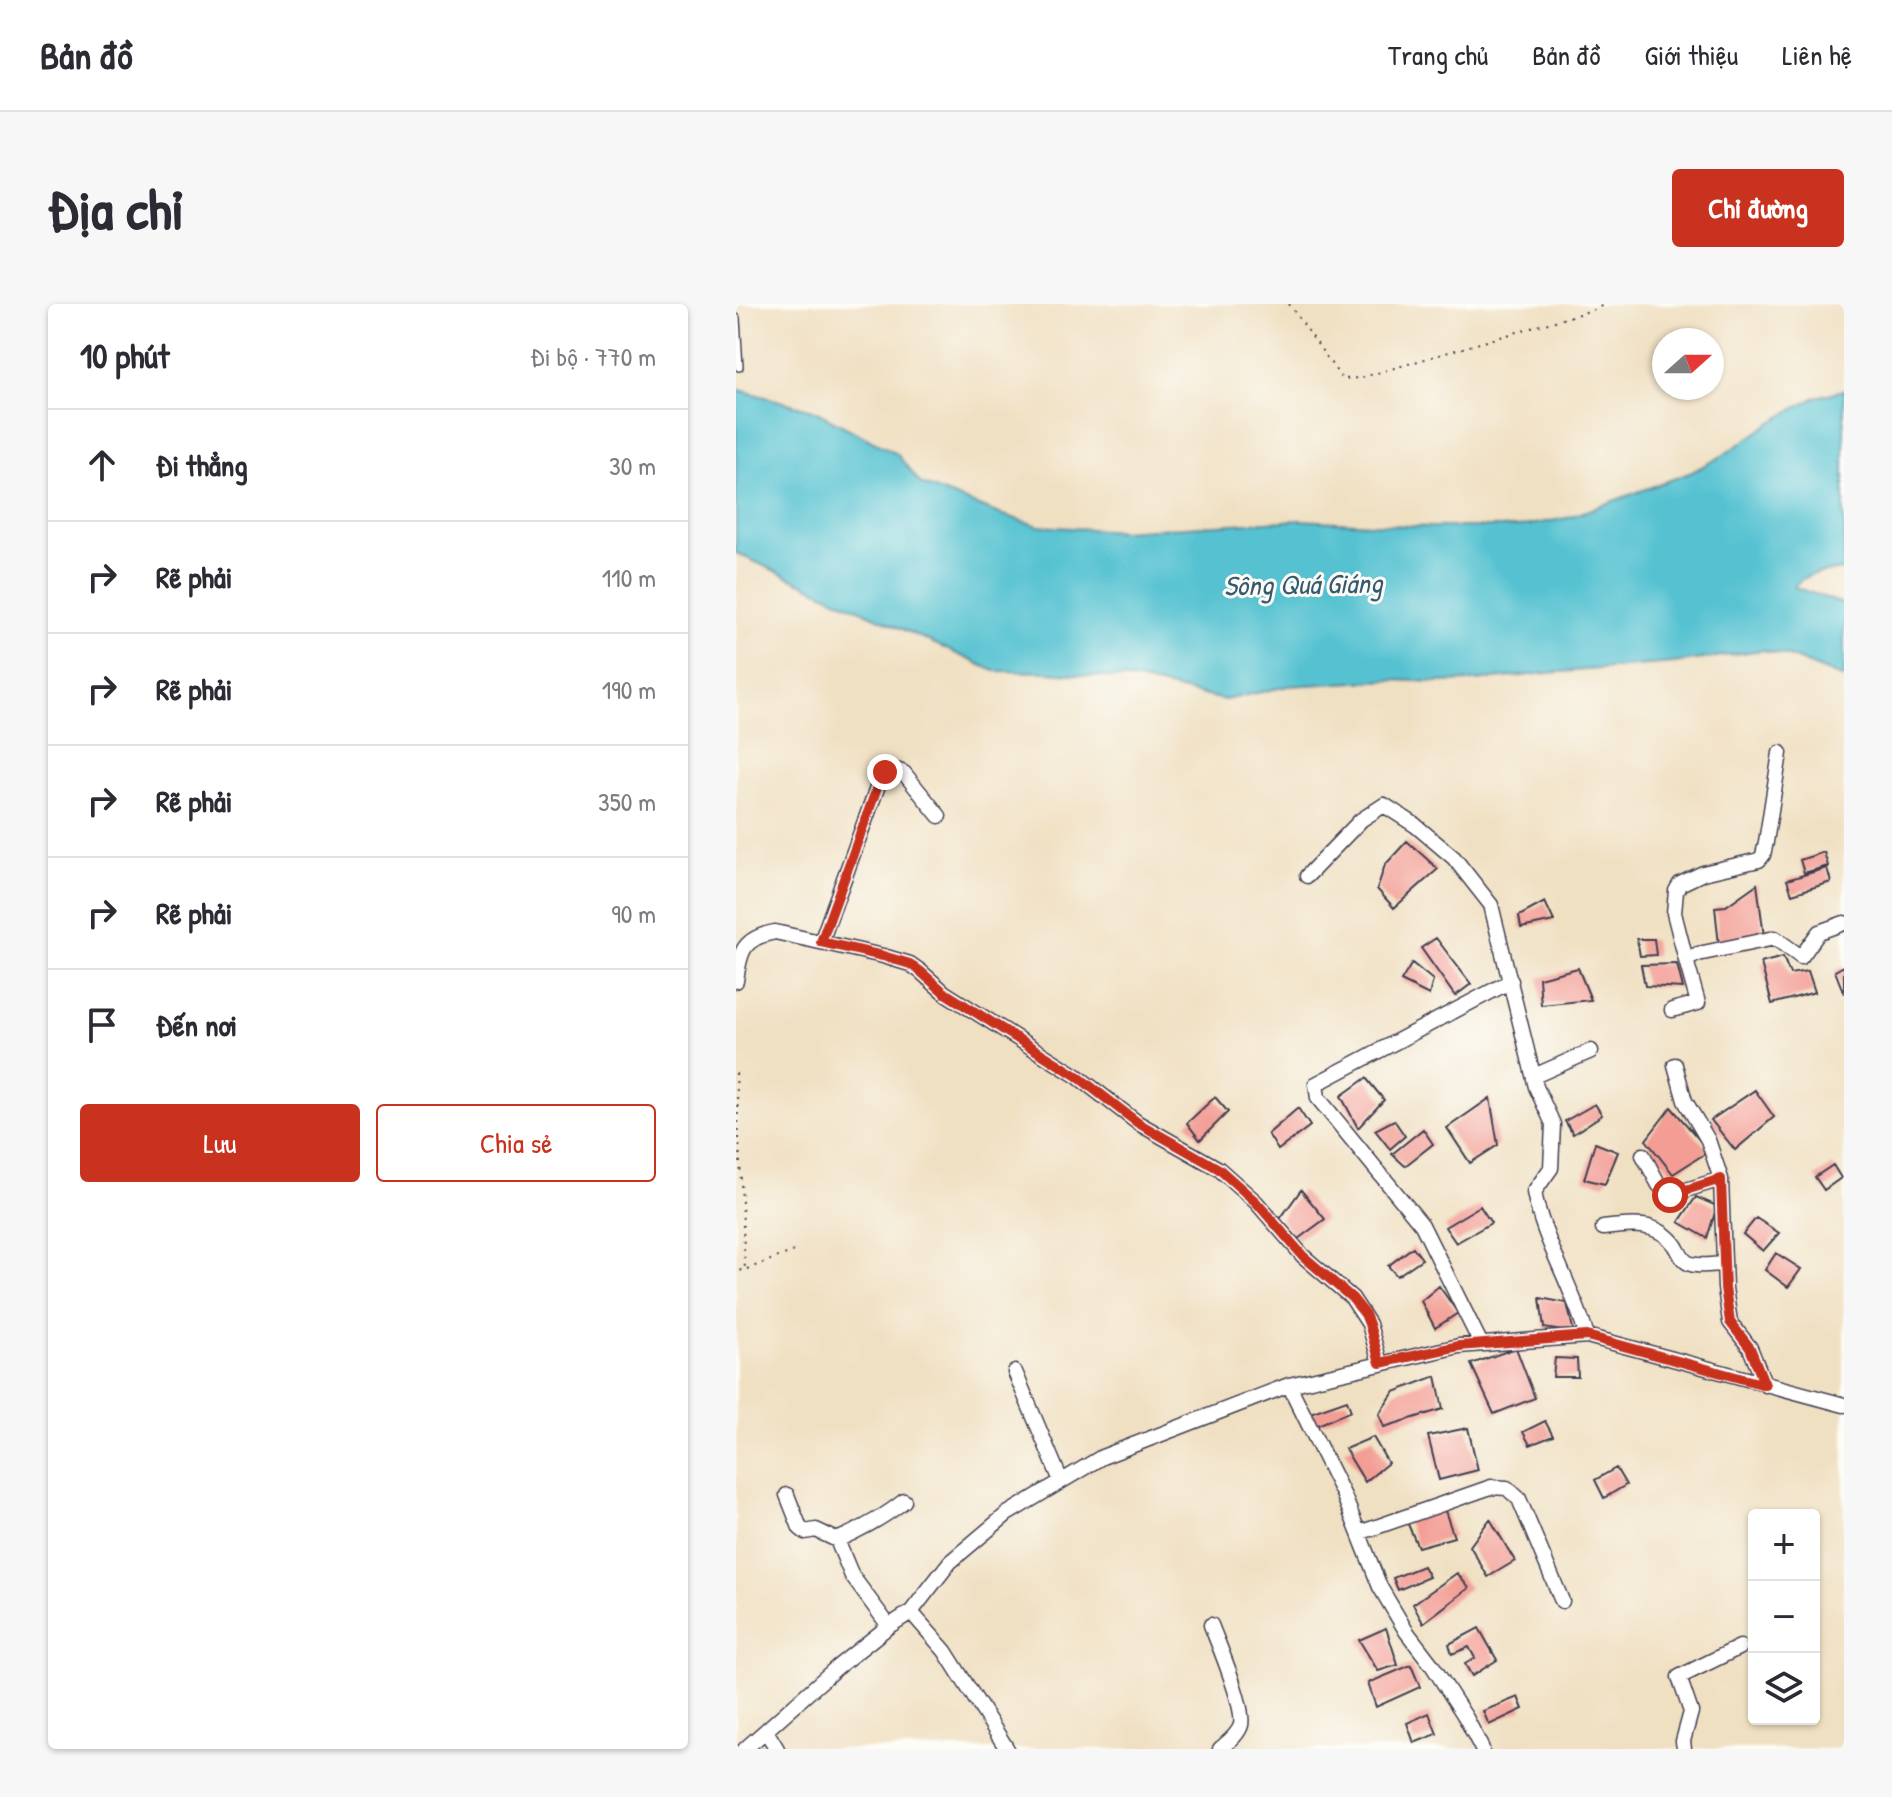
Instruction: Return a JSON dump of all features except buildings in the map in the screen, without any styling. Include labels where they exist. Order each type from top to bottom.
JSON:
[{"type":"street","points":[[1672,1010],[1698,1003],[1674,913],[1676,891],[1680,884],[1703,873],[1759,860],[1763,855],[1780,753]]},
{"type":"street","points":[[821,942],[885,772],[897,769],[904,773],[939,816]]},
{"type":"street","points":[[1307,876],[1361,820],[1384,805],[1415,825],[1454,858],[1491,905],[1536,1087],[1553,1124],[1551,1168],[1534,1192],[1537,1209],[1587,1336]]},
{"type":"street","points":[[1686,960],[1698,954],[1775,938],[1801,957],[1819,932],[1844,923]]},
{"type":"street","points":[[736,981],[742,950],[749,942],[775,932],[910,964],[945,993],[1077,1076],[1138,1123],[1219,1169],[1256,1202],[1303,1256],[1352,1298],[1365,1314],[1380,1363]]},
{"type":"street","points":[[1481,1344],[1422,1225],[1318,1098],[1316,1084],[1511,981]]},
{"type":"street","points":[[1534,1076],[1591,1051]]},
{"type":"street","points":[[1675,1065],[1685,1101],[1708,1140],[1721,1179],[1725,1288],[1730,1322],[1750,1348],[1765,1385]]},
{"type":"street","points":[[1643,1155],[1659,1185],[1670,1195],[1721,1179]]},
{"type":"street","points":[[1603,1228],[1645,1225],[1656,1228],[1686,1262],[1692,1265],[1724,1264]]},
{"type":"street","points":[[745,1749],[836,1668],[911,1612],[950,1562],[1007,1514],[1102,1457],[1289,1385],[1459,1346],[1587,1336],[1844,1405]]},
{"type":"street","points":[[1015,1372],[1061,1481]]},
{"type":"street","points":[[1289,1385],[1344,1496],[1380,1587],[1406,1631],[1441,1678],[1482,1749]]},
{"type":"street","points":[[1359,1533],[1491,1487],[1507,1488],[1519,1499],[1562,1601]]},
{"type":"street","points":[[787,1495],[800,1528],[805,1532],[816,1530],[837,1540],[852,1576],[889,1626]]},
{"type":"street","points":[[837,1540],[864,1529],[904,1501]]},
{"type":"street","points":[[911,1612],[945,1651],[1007,1749]]},
{"type":"street","points":[[1211,1625],[1239,1703],[1242,1720],[1236,1734],[1220,1749]]},
{"type":"street","points":[[1684,1749],[1683,1741],[1691,1712],[1679,1677],[1740,1647]]},
{"type":"street","points":[[766,1731],[777,1749]]},
{"type":"lane","points":[[736,318],[739,367]]},
{"type":"path","points":[[1289,304],[1342,379],[1375,374],[1605,304]]},
{"type":"path","points":[[736,1073],[745,1270]]},
{"type":"path","points":[[736,1271],[797,1250]]},
{"type":"water","name":"Sông Quá Giáng","points":[[736,389],[813,410],[897,454],[921,484],[997,513],[1039,526],[1121,531],[1300,520],[1428,527],[1519,527],[1567,518],[1692,472],[1816,397],[1844,390],[1844,570],[1804,578],[1794,587],[1844,604],[1844,678],[1789,656],[1762,650],[1674,663],[1476,681],[1390,680],[1288,686],[1225,700],[1137,680],[1049,672],[994,671],[736,553]]},
{"type":"route","points":[[885,772],[821,942],[910,964],[945,993],[1077,1076],[1138,1123],[1219,1169],[1256,1202],[1303,1256],[1352,1298],[1365,1314],[1380,1363],[1459,1346],[1587,1336],[1765,1385],[1750,1348],[1730,1322],[1725,1288],[1721,1179],[1670,1195]]}]
